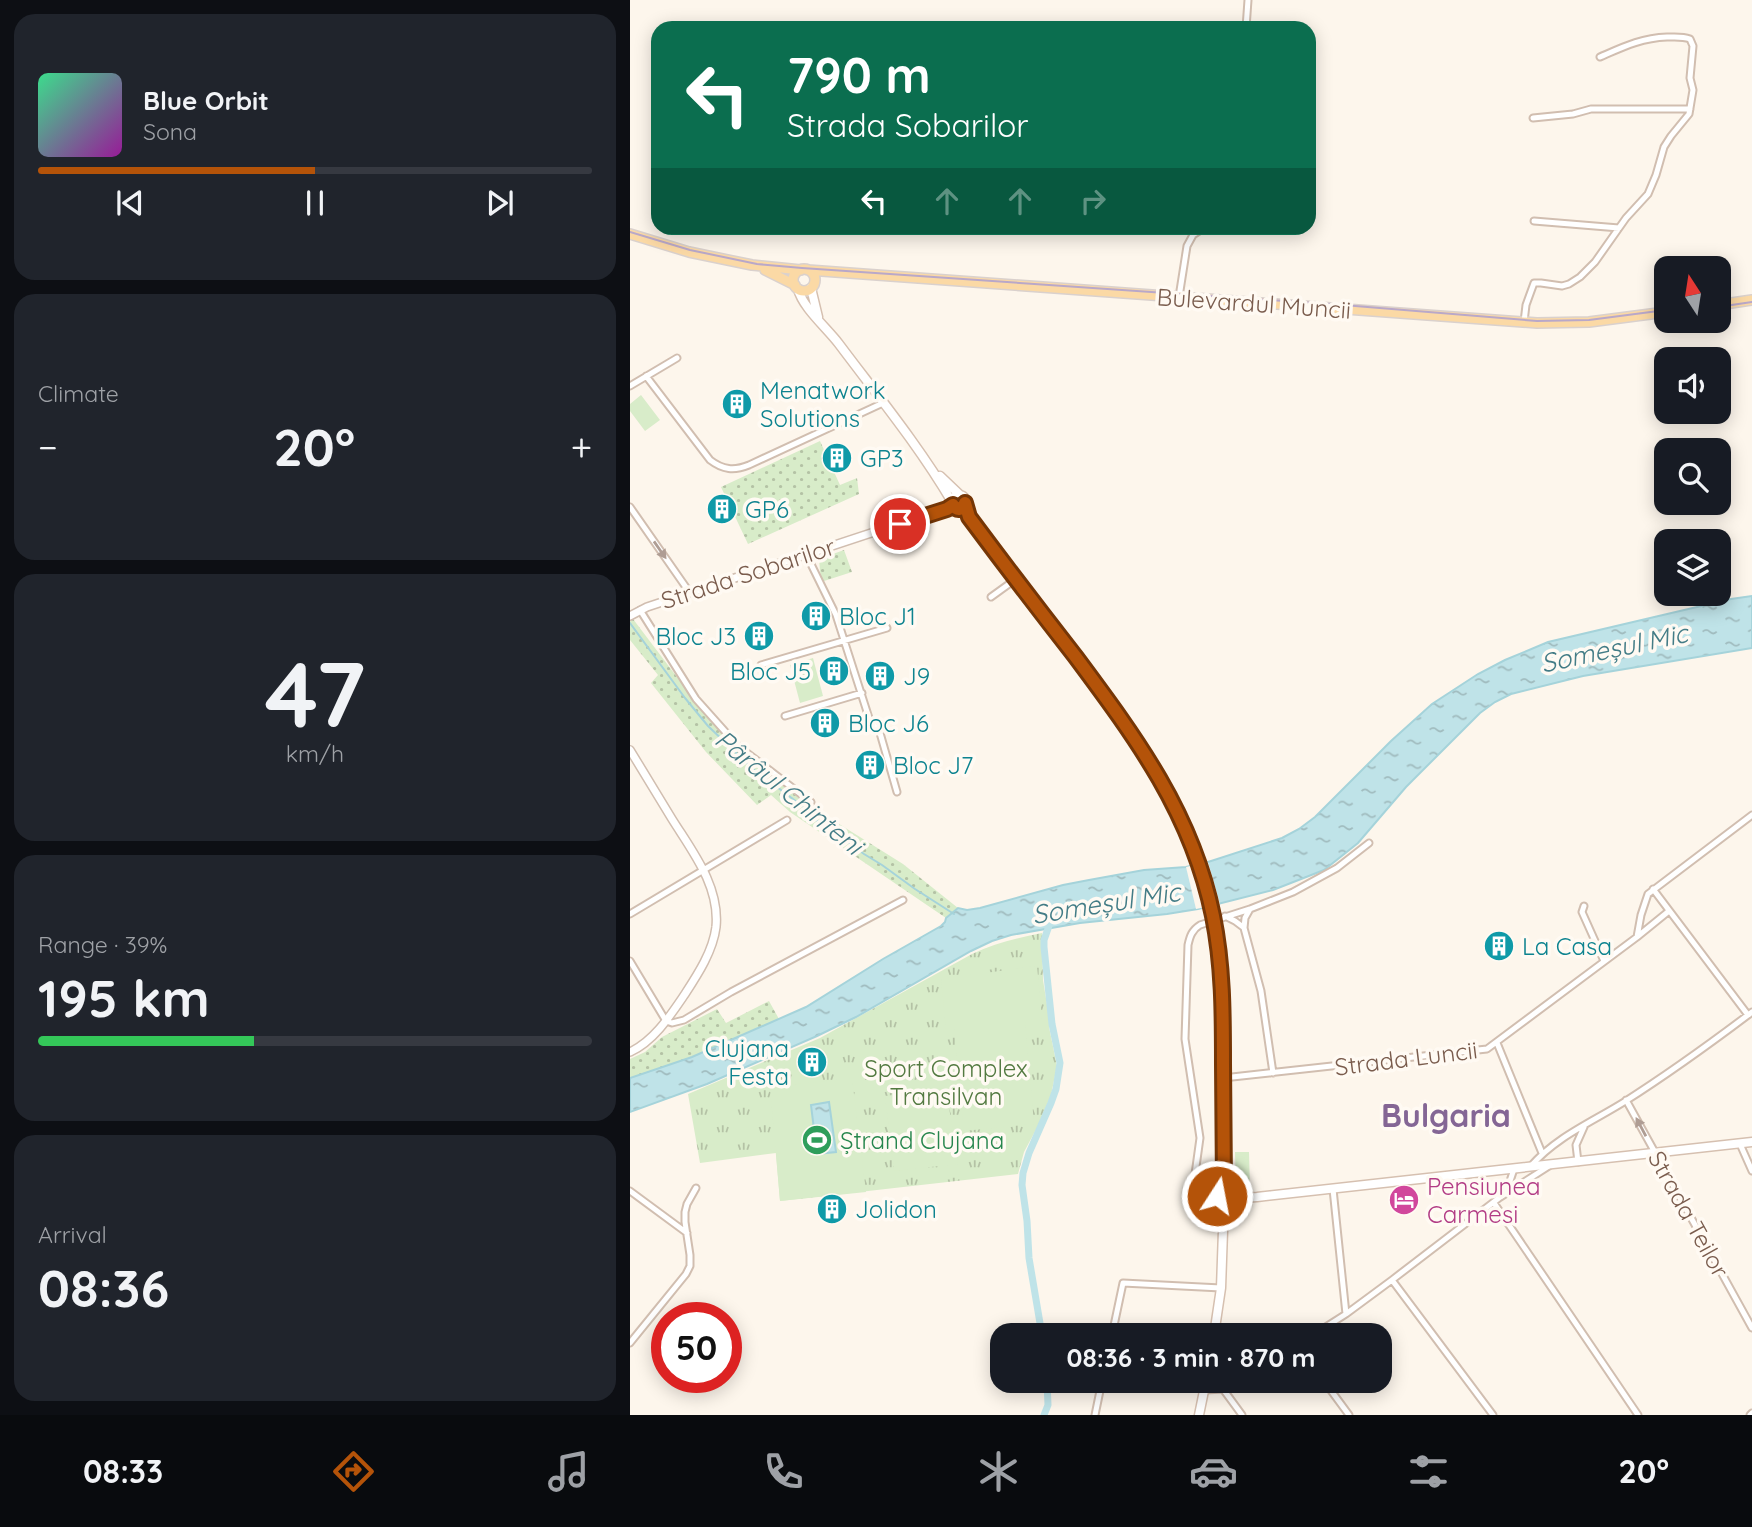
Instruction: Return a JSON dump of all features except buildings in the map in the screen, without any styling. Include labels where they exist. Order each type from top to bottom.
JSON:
[{"type":"main road","name":"Bulevardul Muncii","points":[[630,234],[757,266],[842,273],[1524,323],[1576,323],[1654,313]]},
{"type":"main road","name":"Bulevardul Muncii","points":[[757,266],[796,287]]},
{"type":"main road","points":[[819,319],[812,287],[815,278],[805,270],[794,276],[796,287],[808,309],[819,319],[933,469],[963,499],[969,517]]},
{"type":"main road","name":"Bulevardul Muncii","points":[[812,287],[842,273]]},
{"type":"main road","points":[[796,287],[803,290],[812,287]]},
{"type":"main road","points":[[1731,303],[1752,300]]},
{"type":"main road","points":[[933,469],[953,506],[969,517],[1139,745],[1172,799],[1194,849],[1206,886],[1218,941],[1222,981],[1224,1186]]},
{"type":"main road","points":[[953,506],[962,508],[963,499]]},
{"type":"main road","points":[[1234,1196],[1247,1198],[1752,1142]]},
{"type":"main road","points":[[1216,1323],[1221,1288],[1221,1199],[1218,1190],[1224,1186],[1231,1188],[1234,1196]]},
{"type":"main road","points":[[1221,1199],[1229,1202],[1234,1196]]},
{"type":"main road","points":[[1199,1415],[1203,1393]]},
{"type":"street","points":[[1246,21],[1248,0]]},
{"type":"street","points":[[1524,323],[1526,305],[1534,284],[1562,286],[1575,281],[1595,262],[1648,194],[1664,147],[1690,109],[1693,46],[1690,39],[1643,39],[1600,57]]},
{"type":"street","points":[[1533,118],[1591,109],[1690,109]]},
{"type":"street","points":[[1534,220],[1619,228]]},
{"type":"street","points":[[1179,298],[1187,246],[1192,235]]},
{"type":"street","points":[[630,386],[677,358]]},
{"type":"street","points":[[646,376],[710,460],[718,466],[730,469],[749,466],[883,403]]},
{"type":"street","name":"Strada Sobarilor","points":[[634,613],[953,506]]},
{"type":"street","points":[[630,507],[690,593]]},
{"type":"street","points":[[806,554],[836,615],[869,718],[880,733],[897,792]]},
{"type":"street","points":[[991,597],[1016,579]]},
{"type":"street","points":[[634,613],[696,699],[738,746],[811,802]]},
{"type":"street","points":[[761,665],[887,628]]},
{"type":"street","points":[[785,716],[862,693]]},
{"type":"street","points":[[630,750],[704,870],[716,910],[713,942],[695,978],[666,1021],[639,1048],[630,1052]]},
{"type":"street","points":[[1637,937],[1648,894],[1752,815]]},
{"type":"street","points":[[630,914],[787,820]]},
{"type":"street","points":[[1221,1199],[1201,1193],[1195,1182],[1200,1138],[1185,1039],[1190,937],[1196,928],[1282,896],[1325,875],[1369,843]]},
{"type":"street","points":[[1530,1168],[1542,1153],[1687,1059],[1750,1013],[1653,889]]},
{"type":"street","points":[[630,961],[666,1021],[672,1023],[684,1020],[904,900]]},
{"type":"street","points":[[1584,906],[1581,912],[1604,961]]},
{"type":"street","points":[[1250,909],[1244,928],[1261,990],[1273,1073]]},
{"type":"street","name":"Strada Luncii","points":[[1223,1078],[1487,1049],[1669,911]]},
{"type":"street","points":[[1225,916],[1244,928]]},
{"type":"street","points":[[1497,1043],[1542,1153]]},
{"type":"street","name":"Strada Teilor","points":[[1626,1100],[1752,1328]]},
{"type":"street","points":[[1578,1162],[1576,1145],[1584,1127]]},
{"type":"street","points":[[1740,1144],[1752,1171]]},
{"type":"street","points":[[1332,1323],[1496,1200],[1550,1165]]},
{"type":"street","points":[[1496,1200],[1508,1184],[1514,1169]]},
{"type":"street","points":[[630,1343],[690,1266],[685,1212],[696,1188]]},
{"type":"street","points":[[1333,1189],[1346,1314]]},
{"type":"street","points":[[630,1191],[687,1234]]},
{"type":"street","points":[[1496,1200],[1638,1415]]},
{"type":"street","points":[[1392,1280],[1493,1415]]},
{"type":"street","points":[[1115,1323],[1123,1283],[1221,1288]]},
{"type":"street","points":[[1095,1415],[1099,1393]]},
{"type":"street","points":[[1226,1393],[1242,1415]]},
{"type":"street","points":[[1333,1393],[1349,1415]]},
{"type":"green space","points":[[641,395],[660,420],[645,431],[630,411],[630,404]]},
{"type":"green space","points":[[820,441],[840,485],[857,478],[859,494],[748,544],[721,487]]},
{"type":"green space","points":[[844,550],[852,572],[821,582],[819,559]]},
{"type":"green space","points":[[630,615],[711,722],[739,751],[804,802],[903,864],[958,908],[946,918],[790,812],[771,795],[757,805],[706,752],[651,683],[658,675],[630,640]]},
{"type":"green space","points":[[813,658],[823,696],[800,703],[790,665]]},
{"type":"green space","name":"Sport Complex Transilvan","points":[[1042,933],[1043,980],[1057,1066],[1051,1095],[1024,1152],[1018,1174],[780,1201],[776,1153],[700,1163],[688,1094],[820,1038],[972,954],[1006,941]]},
{"type":"green space","points":[[1037,966],[1042,1018],[1025,1020],[1034,1124],[964,1131],[954,1029],[946,1029],[941,979]]},
{"type":"green space","points":[[769,1001],[779,1019],[675,1064],[630,1078],[630,1059],[645,1052],[662,1037],[717,1009],[726,1023]]},
{"type":"green space","name":"Ștrand Clujana","points":[[852,1078],[866,1192],[780,1201],[770,1087]]},
{"type":"green space","points":[[946,1088],[958,1164],[894,1171],[885,1096]]},
{"type":"green space","points":[[1235,1152],[1249,1152],[1250,1187],[1236,1188]]},
{"type":"water","name":"Someșul Mic","points":[[1752,596],[1752,648],[1583,676],[1511,694],[1495,702],[1480,713],[1406,787],[1358,843],[1324,870],[1273,890],[1198,909],[1080,923],[992,941],[817,1036],[707,1084],[630,1112],[630,1078],[692,1057],[806,1007],[941,926],[958,908],[980,908],[1063,885],[1144,870],[1186,867],[1282,838],[1315,817],[1432,704],[1478,674],[1548,642],[1701,606],[1731,606],[1731,599]]},
{"type":"water","points":[[829,1102],[836,1152],[817,1154],[811,1105]]},
{"type":"pier","points":[[1208,862],[1220,904],[1196,909],[1186,867]]},
{"type":"waterway","name":"Pârâul Chinteni","points":[[630,623],[708,726],[753,769],[801,805],[815,820],[829,826],[864,854],[954,914]]},
{"type":"waterway","name":"Someșul Mic","points":[[1040,1323],[1029,1258],[1022,1185],[1029,1153],[1056,1089],[1060,1063],[1052,1024],[1044,947],[1051,920]]},
{"type":"waterway","points":[[1044,1415],[1048,1405],[1048,1393]]},
{"type":"tram line","points":[[630,232],[690,250],[757,264],[802,268],[1537,321],[1589,320],[1654,312]]},
{"type":"tram line","points":[[1731,305],[1752,302]]},
{"type":"place","name":"Menatwork Solutions","points":[[737,404]]},
{"type":"place","name":"GP3","points":[[837,458]]},
{"type":"place","name":"GP6","points":[[722,509]]},
{"type":"place","name":"Bloc J1","points":[[816,616]]},
{"type":"place","name":"Bloc J3","points":[[759,636]]},
{"type":"place","name":"Bloc J5","points":[[834,671]]},
{"type":"place","name":"J9","points":[[880,676]]},
{"type":"place","name":"Bloc J6","points":[[825,723]]},
{"type":"place","name":"Bloc J7","points":[[870,765]]},
{"type":"place","name":"La Casa","points":[[1499,946]]},
{"type":"place","name":"Clujana Festa","points":[[812,1062]]},
{"type":"place","name":"Ștrand Clujana","points":[[817,1140]]},
{"type":"place","name":"Pensiunea Carmesi","points":[[1404,1200]]},
{"type":"place","name":"Jolidon","points":[[832,1209]]},
{"type":"district","name":"Bulgaria","points":[[1446,1115]]},
{"type":"route","points":[[900,524],[953,505],[960,509],[965,503],[969,517],[1112,706],[1151,762],[1172,799],[1198,859],[1218,941],[1222,981],[1224,1186],[1218,1190],[1217,1196]]}]
